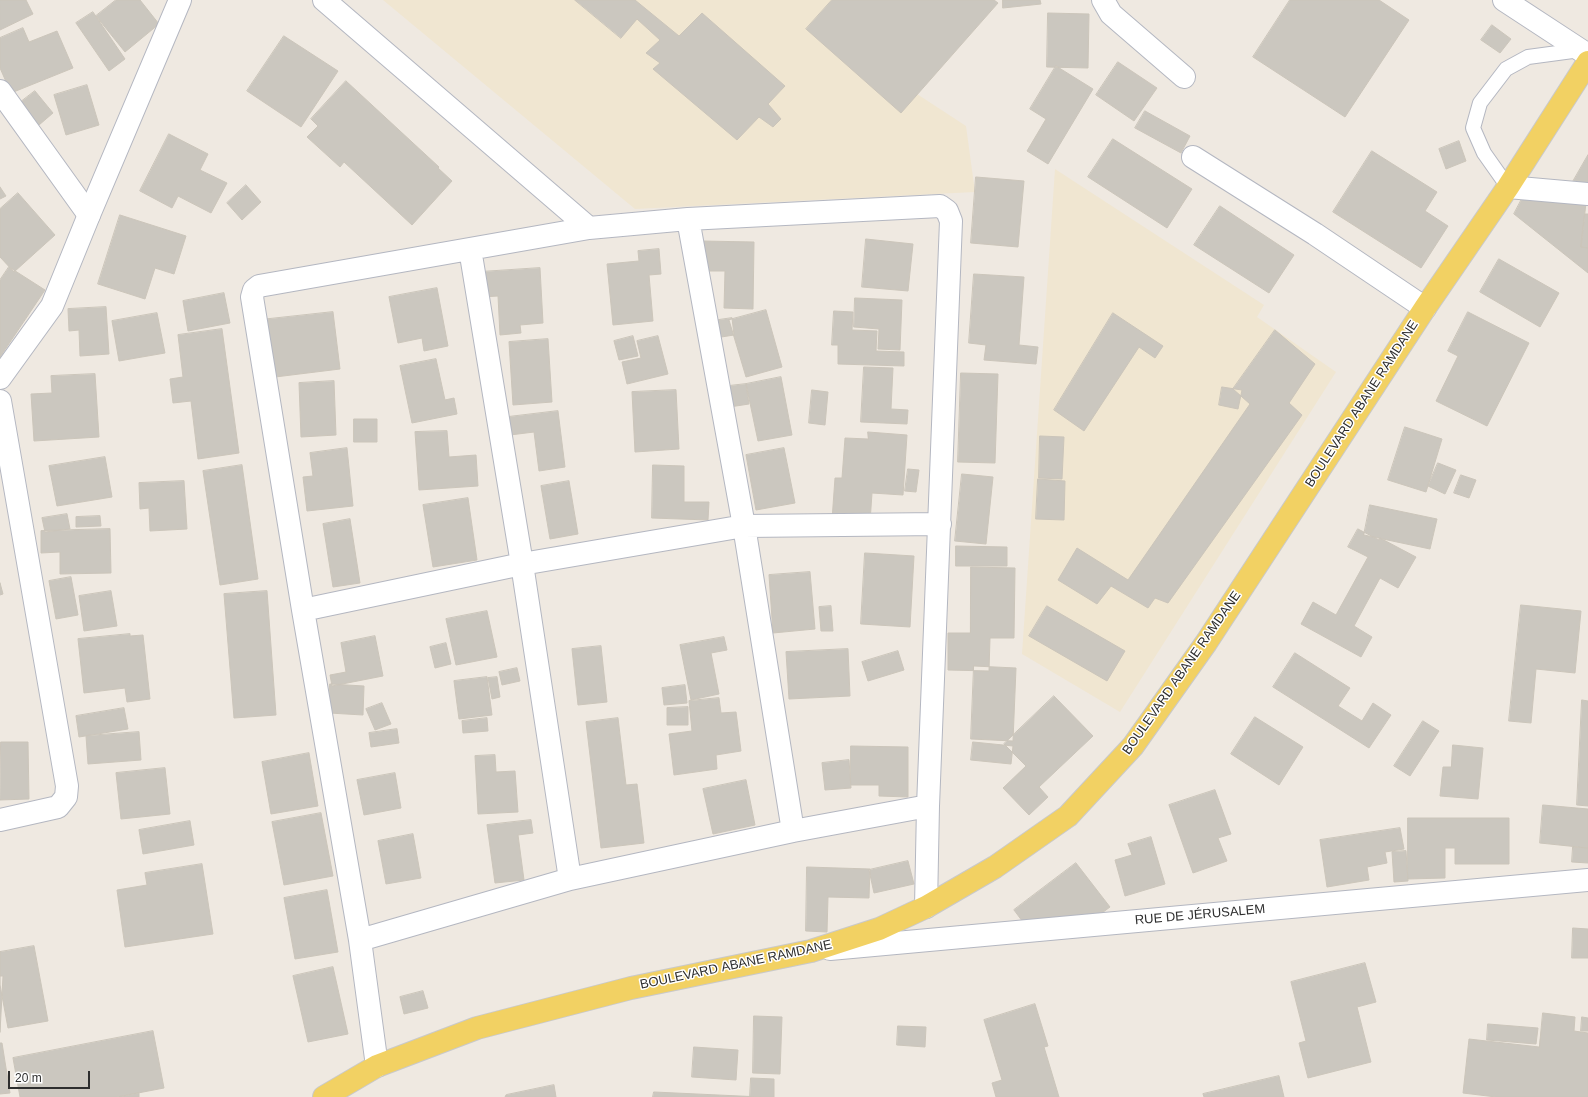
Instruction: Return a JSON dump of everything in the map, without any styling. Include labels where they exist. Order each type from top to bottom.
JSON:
[{"type":"main road","name":"BOULEVARD ABANE RAMDANE","points":[[324,1097],[377,1066],[477,1028],[631,988],[811,951],[879,929],[926,907],[995,867],[1068,816],[1133,746],[1206,643],[1425,308],[1508,188],[1585,56]]},
{"type":"main road","points":[[356,1097],[377,1066]]},
{"type":"street","points":[[0,378],[52,306],[180,0]]},
{"type":"street","points":[[324,0],[589,228]]},
{"type":"street","points":[[1103,0],[1111,14],[1184,77]]},
{"type":"street","points":[[1504,0],[1585,56]]},
{"type":"street","points":[[0,91],[89,215]]},
{"type":"street","points":[[1194,157],[1315,234],[1425,308]]},
{"type":"street","points":[[1508,188],[1588,194]]},
{"type":"street","points":[[377,1066],[360,940],[303,610],[252,297],[254,290],[259,286],[589,228],[688,219],[940,206],[947,211],[951,221],[928,806],[926,907]]},
{"type":"street","points":[[688,219],[744,526],[793,830]]},
{"type":"street","points":[[470,248],[522,564],[570,880]]},
{"type":"street","points":[[0,401],[67,786],[66,797],[58,807],[0,820]]},
{"type":"street","points":[[303,610],[522,564],[744,526],[940,524]]},
{"type":"street","points":[[360,940],[570,880],[793,830],[928,806]]},
{"type":"street","name":"RUE DE JÉRUSALEM","points":[[811,951],[1588,880]]},
{"type":"lane","points":[[1508,188],[1484,153],[1473,128],[1480,103],[1506,69],[1528,57],[1585,56]]},
{"type":"shaded area","points":[[383,0],[994,0],[917,94],[966,126],[975,192],[635,209]]},
{"type":"shaded area","points":[[1055,169],[1264,305],[1257,317],[1336,372],[1120,712],[1022,654]]},
{"type":"building","points":[[0,0],[26,0],[33,14],[0,30]]},
{"type":"building","points":[[116,0],[140,0],[159,24],[125,52],[96,16]]},
{"type":"building","points":[[575,0],[635,0],[679,36],[702,13],[785,86],[768,104],[781,119],[773,127],[759,117],[737,140],[653,69],[660,63],[646,53],[660,40],[637,19],[621,38]]},
{"type":"building","points":[[832,0],[994,0],[998,3],[901,113],[806,29]]},
{"type":"building","points":[[1003,0],[1040,0],[1041,4],[1003,8]]},
{"type":"building","points":[[1290,0],[1379,0],[1409,20],[1345,117],[1253,57]]},
{"type":"building","points":[[93,12],[125,59],[109,71],[76,23]]},
{"type":"building","points":[[1048,13],[1089,14],[1088,68],[1047,67]]},
{"type":"building","points":[[1492,25],[1511,39],[1500,53],[1481,40]]},
{"type":"building","points":[[23,28],[29,42],[57,31],[73,68],[11,93],[0,68],[0,38]]},
{"type":"building","points":[[284,36],[338,71],[301,127],[247,91]]},
{"type":"building","points":[[1118,62],[1157,88],[1134,121],[1096,95]]},
{"type":"building","points":[[1056,66],[1093,89],[1048,164],[1027,151],[1046,119],[1030,109]]},
{"type":"building","points":[[346,81],[439,167],[438,168],[452,181],[412,225],[344,162],[340,167],[307,137],[318,126],[311,119]]},
{"type":"building","points":[[87,85],[99,125],[66,135],[54,95]]},
{"type":"building","points":[[35,91],[53,113],[32,131],[13,108]]},
{"type":"building","points":[[1145,111],[1190,136],[1181,153],[1135,128]]},
{"type":"building","points":[[169,134],[208,154],[200,170],[227,183],[211,213],[178,196],[172,208],[140,191]]},
{"type":"building","points":[[1113,139],[1192,189],[1167,228],[1088,177]]},
{"type":"building","points":[[1459,141],[1466,161],[1446,169],[1439,149]]},
{"type":"building","points":[[1372,151],[1437,192],[1425,211],[1448,226],[1421,268],[1333,212]]},
{"type":"building","points":[[1588,155],[1588,186],[1571,185]]},
{"type":"building","points":[[976,177],[1024,181],[1018,247],[971,243]]},
{"type":"building","points":[[246,185],[261,202],[242,220],[227,203]]},
{"type":"building","points":[[0,187],[6,196],[0,199]]},
{"type":"building","points":[[18,193],[55,235],[14,272],[0,257],[0,209]]},
{"type":"building","points":[[1524,195],[1586,203],[1581,247],[1588,248],[1588,273],[1514,214]]},
{"type":"building","points":[[1220,206],[1294,255],[1269,293],[1194,245]]},
{"type":"building","points":[[1585,214],[1588,214],[1588,248],[1581,247]]},
{"type":"building","points":[[120,215],[186,236],[174,274],[155,268],[145,299],[98,284]]},
{"type":"building","points":[[866,239],[913,244],[908,291],[862,287]]},
{"type":"building","points":[[702,241],[754,242],[753,309],[724,308],[725,271],[701,271]]},
{"type":"building","points":[[659,249],[661,274],[649,275],[653,321],[613,325],[607,264],[639,261],[638,251]]},
{"type":"building","points":[[1499,259],[1559,293],[1540,327],[1480,292]]},
{"type":"building","points":[[9,267],[45,290],[0,357],[0,280]]},
{"type":"building","points":[[540,268],[543,323],[520,325],[521,333],[500,335],[498,296],[482,297],[480,272]]},
{"type":"building","points":[[974,274],[1024,277],[1019,345],[1038,347],[1036,364],[984,360],[986,345],[969,343]]},
{"type":"building","points":[[437,288],[448,346],[424,351],[422,338],[398,343],[389,297]]},
{"type":"building","points":[[224,293],[230,323],[188,331],[183,301]]},
{"type":"building","points":[[855,298],[902,300],[900,350],[878,349],[879,329],[854,327]]},
{"type":"building","points":[[106,307],[109,354],[80,356],[79,330],[69,331],[68,309]]},
{"type":"building","points":[[766,310],[782,367],[746,377],[729,320]]},
{"type":"building","points":[[834,311],[853,312],[852,330],[877,331],[876,351],[904,352],[904,366],[838,364],[838,345],[832,345]]},
{"type":"building","points":[[333,312],[340,369],[267,378],[260,320]]},
{"type":"building","points":[[1468,312],[1529,343],[1487,426],[1436,401],[1458,356],[1448,351]]},
{"type":"building","points":[[157,313],[165,353],[119,361],[112,321]]},
{"type":"building","points":[[1113,313],[1163,346],[1155,358],[1139,347],[1084,431],[1054,410]]},
{"type":"building","points":[[732,318],[734,335],[715,338],[712,321]]},
{"type":"building","points":[[222,329],[239,453],[198,459],[191,401],[173,403],[170,379],[183,377],[178,335]]},
{"type":"building","points":[[1275,330],[1315,364],[1289,403],[1302,415],[1168,603],[1155,598],[1148,608],[1111,586],[1097,604],[1058,580],[1077,548],[1128,580],[1250,404],[1233,389]]},
{"type":"building","points":[[633,336],[638,356],[619,360],[614,341]]},
{"type":"building","points":[[658,336],[668,374],[627,384],[622,362],[641,358],[637,341]]},
{"type":"building","points":[[548,339],[552,402],[513,405],[509,342]]},
{"type":"building","points":[[436,359],[445,400],[454,398],[457,414],[412,423],[400,366]]},
{"type":"building","points":[[864,367],[893,368],[891,409],[908,410],[907,424],[861,422]]},
{"type":"building","points":[[961,373],[998,374],[995,463],[958,462]]},
{"type":"building","points":[[95,374],[99,437],[34,441],[31,394],[52,393],[51,376]]},
{"type":"building","points":[[781,377],[792,435],[758,441],[746,384]]},
{"type":"building","points":[[334,381],[336,435],[301,437],[299,383]]},
{"type":"building","points":[[746,384],[749,404],[723,408],[720,387]]},
{"type":"building","points":[[1222,387],[1242,390],[1238,409],[1219,405]]},
{"type":"building","points":[[676,390],[679,449],[635,452],[632,392]]},
{"type":"building","points":[[812,390],[828,392],[825,425],[809,423]]},
{"type":"building","points":[[558,411],[565,467],[539,471],[534,432],[510,435],[508,417]]},
{"type":"building","points":[[354,419],[377,419],[377,442],[354,442]]},
{"type":"building","points":[[1405,427],[1442,439],[1426,492],[1388,480]]},
{"type":"building","points":[[447,431],[449,457],[476,455],[478,486],[419,490],[415,432]]},
{"type":"building","points":[[868,432],[907,435],[903,495],[872,493],[870,522],[832,520],[835,478],[842,478],[845,438],[868,439]]},
{"type":"building","points":[[1040,436],[1064,437],[1062,479],[1039,478]]},
{"type":"building","points":[[347,448],[353,506],[307,511],[303,477],[313,476],[310,453]]},
{"type":"building","points":[[784,448],[795,503],[756,510],[746,455]]},
{"type":"building","points":[[105,457],[112,497],[57,506],[49,466]]},
{"type":"building","points":[[1438,463],[1456,470],[1445,494],[1428,486]]},
{"type":"building","points":[[242,465],[258,579],[220,585],[203,471]]},
{"type":"building","points":[[653,465],[684,466],[684,502],[709,502],[708,520],[652,518]]},
{"type":"building","points":[[908,469],[919,470],[916,492],[905,491]]},
{"type":"building","points":[[962,474],[993,477],[986,544],[955,541]]},
{"type":"building","points":[[1461,475],[1476,480],[1469,498],[1454,493]]},
{"type":"building","points":[[1038,479],[1065,481],[1064,520],[1036,519]]},
{"type":"building","points":[[184,481],[187,529],[150,531],[149,508],[140,509],[139,483]]},
{"type":"building","points":[[569,481],[578,534],[550,539],[541,486]]},
{"type":"building","points":[[468,498],[477,560],[433,567],[423,505]]},
{"type":"building","points":[[1370,505],[1437,519],[1430,549],[1364,535]]},
{"type":"building","points":[[67,514],[70,529],[45,532],[42,518]]},
{"type":"building","points":[[100,516],[101,526],[76,527],[76,517]]},
{"type":"building","points":[[350,519],[360,583],[333,587],[323,524]]},
{"type":"building","points":[[110,529],[111,573],[60,574],[60,552],[41,553],[41,531]]},
{"type":"building","points":[[1358,529],[1379,540],[1380,538],[1416,557],[1398,588],[1380,578],[1354,626],[1372,637],[1361,657],[1301,624],[1313,602],[1336,615],[1368,557],[1348,547]]},
{"type":"building","points":[[956,546],[1007,547],[1007,566],[956,566]]},
{"type":"building","points":[[865,553],[914,556],[910,627],[861,624]]},
{"type":"building","points":[[971,567],[1015,568],[1014,638],[990,638],[989,671],[948,670],[948,633],[970,633]]},
{"type":"building","points":[[810,572],[815,629],[773,633],[769,575]]},
{"type":"building","points":[[71,577],[78,615],[56,619],[49,581]]},
{"type":"building","points":[[0,583],[3,594],[0,595]]},
{"type":"building","points":[[111,591],[117,626],[84,631],[79,596]]},
{"type":"building","points":[[267,591],[276,715],[234,718],[224,594]]},
{"type":"building","points":[[1521,605],[1581,611],[1575,673],[1536,669],[1531,723],[1509,721]]},
{"type":"building","points":[[831,606],[833,631],[821,631],[819,607]]},
{"type":"building","points":[[1047,606],[1125,651],[1107,681],[1029,636]]},
{"type":"building","points":[[487,611],[497,657],[456,665],[446,619]]},
{"type":"building","points":[[130,634],[130,636],[143,635],[150,699],[127,702],[125,688],[84,693],[78,639]]},
{"type":"building","points":[[375,636],[383,676],[332,686],[330,675],[346,672],[341,643]]},
{"type":"building","points":[[724,637],[727,650],[711,653],[719,694],[691,700],[680,645]]},
{"type":"building","points":[[446,643],[451,664],[435,668],[430,647]]},
{"type":"building","points":[[601,646],[607,702],[578,705],[572,649]]},
{"type":"building","points":[[848,649],[850,696],[789,699],[786,652]]},
{"type":"building","points":[[898,651],[904,670],[868,681],[862,662]]},
{"type":"building","points":[[1295,653],[1350,688],[1338,706],[1362,721],[1373,703],[1391,715],[1369,748],[1273,687]]},
{"type":"building","points":[[974,666],[1016,668],[1013,741],[971,739]]},
{"type":"building","points":[[517,668],[520,681],[502,685],[499,672]]},
{"type":"building","points":[[487,677],[492,715],[459,719],[454,681]]},
{"type":"building","points":[[497,677],[500,697],[492,699],[488,678]]},
{"type":"building","points":[[330,684],[364,686],[363,715],[329,713]]},
{"type":"building","points":[[685,685],[687,703],[664,705],[662,688]]},
{"type":"building","points":[[1054,696],[1093,736],[1039,787],[1048,797],[1029,815],[1003,788],[1026,766],[1004,744]]},
{"type":"building","points":[[719,698],[721,713],[736,712],[741,751],[716,755],[717,769],[674,775],[669,734],[692,731],[689,701]]},
{"type":"building","points":[[1582,700],[1588,701],[1588,806],[1577,805]]},
{"type":"building","points":[[382,703],[391,724],[375,730],[366,709]]},
{"type":"building","points":[[688,707],[688,725],[667,725],[667,708]]},
{"type":"building","points":[[124,708],[128,729],[79,737],[76,716]]},
{"type":"building","points":[[1255,717],[1303,747],[1279,785],[1231,754]]},
{"type":"building","points":[[487,718],[488,731],[463,733],[462,721]]},
{"type":"building","points":[[618,718],[626,785],[637,784],[644,843],[601,848],[586,722]]},
{"type":"building","points":[[1423,721],[1439,731],[1410,776],[1394,766]]},
{"type":"building","points":[[397,729],[399,743],[371,747],[369,733]]},
{"type":"building","points":[[139,732],[141,760],[88,764],[86,736]]},
{"type":"building","points":[[1,742],[28,742],[29,799],[0,800]]},
{"type":"building","points":[[973,742],[1013,746],[1011,764],[971,760]]},
{"type":"building","points":[[1453,745],[1483,748],[1478,799],[1440,796],[1443,767],[1451,767]]},
{"type":"building","points":[[851,746],[908,747],[908,797],[879,796],[879,785],[851,785]]},
{"type":"building","points":[[309,753],[318,806],[271,814],[262,762]]},
{"type":"building","points":[[495,755],[496,772],[515,771],[518,812],[478,814],[475,756]]},
{"type":"building","points":[[849,760],[851,788],[825,790],[822,763]]},
{"type":"building","points":[[165,768],[170,814],[121,819],[116,773]]},
{"type":"building","points":[[395,773],[401,808],[364,815],[357,780]]},
{"type":"building","points":[[746,780],[755,825],[713,834],[703,789]]},
{"type":"building","points":[[1215,790],[1231,834],[1218,838],[1227,861],[1193,873],[1169,805]]},
{"type":"building","points":[[1543,805],[1588,809],[1588,848],[1540,843]]},
{"type":"building","points":[[321,813],[333,876],[284,885],[272,822]]},
{"type":"building","points":[[1408,818],[1509,818],[1509,864],[1455,864],[1455,848],[1445,848],[1445,878],[1408,879]]},
{"type":"building","points":[[531,820],[533,833],[518,835],[524,880],[495,883],[487,825]]},
{"type":"building","points":[[190,821],[194,845],[143,854],[139,830]]},
{"type":"building","points":[[1400,828],[1404,849],[1385,852],[1387,863],[1367,867],[1369,880],[1327,887],[1320,840]]},
{"type":"building","points":[[413,834],[421,878],[386,884],[378,841]]},
{"type":"building","points":[[1151,837],[1165,884],[1125,896],[1115,860],[1132,855],[1128,844]]},
{"type":"building","points":[[1573,847],[1588,848],[1588,863],[1572,862]]},
{"type":"building","points":[[1406,851],[1408,881],[1394,882],[1392,852]]},
{"type":"building","points":[[908,861],[914,884],[874,893],[869,870]]},
{"type":"building","points":[[1076,863],[1110,907],[1071,936],[1034,937],[1014,910]]},
{"type":"building","points":[[202,864],[213,934],[125,947],[117,890],[147,885],[145,873]]},
{"type":"building","points":[[807,867],[870,869],[869,898],[828,897],[827,932],[806,931]]},
{"type":"building","points":[[327,890],[338,952],[295,959],[284,898]]},
{"type":"building","points":[[1573,928],[1588,929],[1588,958],[1572,958]]},
{"type":"building","points":[[34,946],[48,1021],[8,1028],[0,985],[0,952]]},
{"type":"building","points":[[1365,963],[1376,1002],[1357,1007],[1371,1062],[1308,1078],[1299,1043],[1306,1041],[1291,982]]},
{"type":"building","points":[[333,967],[348,1034],[308,1042],[293,976]]},
{"type":"building","points":[[0,976],[3,976],[0,1032]]},
{"type":"building","points":[[423,991],[428,1008],[404,1014],[400,997]]},
{"type":"building","points":[[1035,1004],[1048,1046],[1044,1047],[1059,1097],[996,1097],[992,1083],[1002,1080],[984,1020]]},
{"type":"building","points":[[1543,1013],[1575,1017],[1574,1031],[1588,1033],[1588,1097],[1496,1097],[1463,1093],[1469,1039],[1539,1047]]},
{"type":"building","points":[[754,1016],[782,1017],[780,1074],[753,1073]]},
{"type":"building","points":[[1582,1017],[1588,1018],[1588,1031],[1581,1031]]},
{"type":"building","points":[[1488,1024],[1538,1028],[1536,1044],[1487,1040]]},
{"type":"building","points":[[898,1026],[926,1027],[925,1047],[897,1045]]},
{"type":"building","points":[[153,1031],[164,1088],[117,1097],[20,1097],[13,1058]]},
{"type":"building","points":[[0,1043],[2,1043],[10,1093],[0,1094]]},
{"type":"building","points":[[694,1047],[738,1050],[736,1080],[692,1077]]},
{"type":"building","points":[[1279,1076],[1284,1097],[1204,1097],[1203,1094]]},
{"type":"building","points":[[751,1078],[774,1079],[774,1097],[750,1097]]},
{"type":"building","points":[[554,1085],[556,1097],[505,1097],[506,1095]]},
{"type":"building","points":[[654,1092],[761,1097],[653,1097]]},
{"type":"building","points":[[139,1093],[139,1097],[119,1097]]}]
